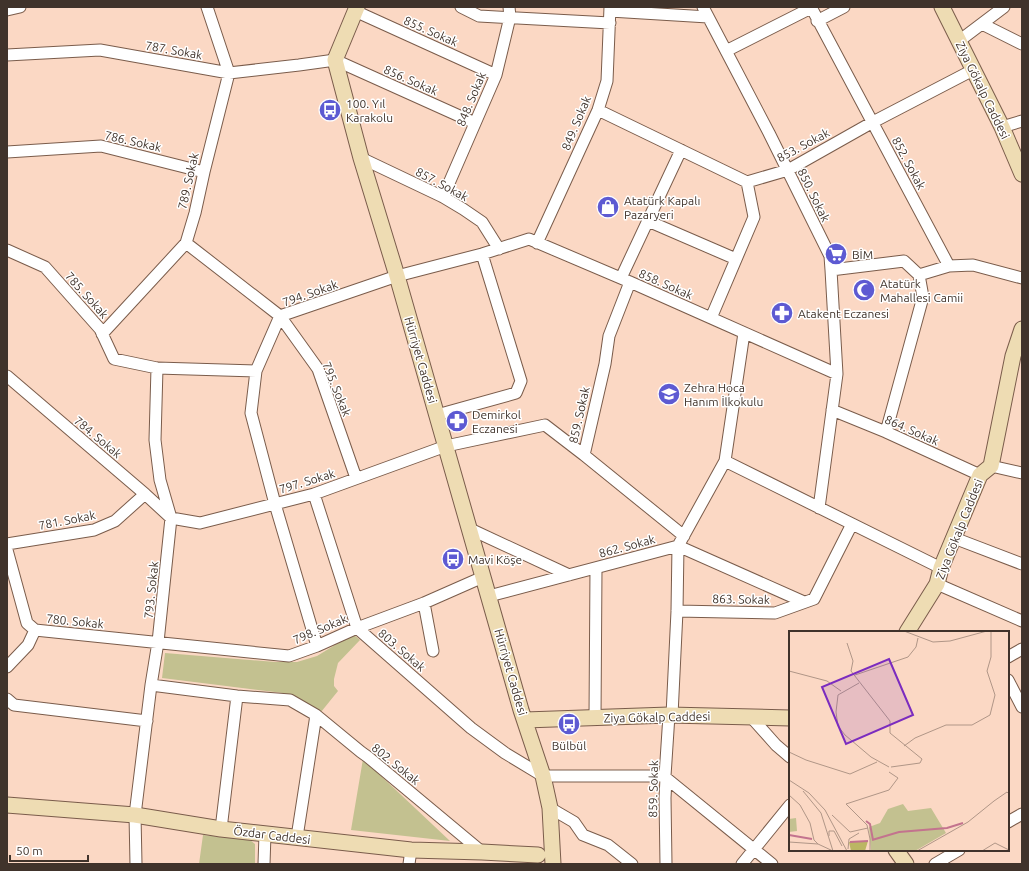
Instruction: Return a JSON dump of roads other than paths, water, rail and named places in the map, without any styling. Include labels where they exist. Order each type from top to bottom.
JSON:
[{"type":"main road","name":"Ziya Gökalp Caddesi","points":[[942,7],[1002,127],[1022,174]]},
{"type":"main road","points":[[335,60],[356,9]]},
{"type":"main road","name":"Hürriyet Caddesi","points":[[335,60],[361,158],[397,276],[525,720],[543,776],[550,808],[552,864]]},
{"type":"main road","name":"Ziya Gökalp Caddesi","points":[[908,631],[937,584],[941,568],[985,471],[1018,357],[1022,329]]},
{"type":"main road","name":"Ziya Gökalp Caddesi","points":[[525,720],[670,715],[789,718]]},
{"type":"main road","name":"Özdar Caddesi","points":[[7,805],[135,814],[221,829],[297,838],[410,857],[482,852],[536,859]]},
{"type":"main road","name":"Hürriyet Caddesi","points":[[536,859],[550,808]]},
{"type":"main road","points":[[897,851],[906,864]]},
{"type":"street","points":[[7,10],[20,7]]},
{"type":"street","points":[[207,7],[229,72]]},
{"type":"street","points":[[461,7],[479,16],[510,12],[610,22]]},
{"type":"street","name":"850. Sokak","points":[[703,7],[788,170],[830,256],[831,270]]},
{"type":"street","points":[[726,51],[811,7]]},
{"type":"street","name":"852. Sokak","points":[[811,7],[949,266]]},
{"type":"street","points":[[818,21],[844,7]]},
{"type":"street","points":[[959,42],[1004,7]]},
{"type":"street","name":"855. Sokak","points":[[356,9],[496,75]]},
{"type":"street","points":[[610,9],[708,17]]},
{"type":"street","name":"849. Sokak","points":[[537,243],[598,110],[607,81],[610,9]]},
{"type":"street","name":"848. Sokak","points":[[443,197],[496,75],[510,12]]},
{"type":"street","points":[[982,24],[1022,44]]},
{"type":"street","name":"787. Sokak","points":[[7,55],[100,50],[229,72],[335,60]]},
{"type":"street","name":"856. Sokak","points":[[335,60],[475,123]]},
{"type":"street","name":"853. Sokak","points":[[747,182],[788,170],[872,122],[973,70]]},
{"type":"street","name":"789. Sokak","points":[[102,334],[186,242],[195,213],[229,72]]},
{"type":"street","points":[[598,110],[747,182],[754,217],[711,318]]},
{"type":"street","points":[[1002,127],[1022,121]]},
{"type":"street","name":"786. Sokak","points":[[7,152],[101,146],[204,172]]},
{"type":"street","name":"859. Sokak","points":[[681,150],[648,221],[625,280],[609,336],[605,364],[584,454],[684,536]]},
{"type":"street","name":"857. Sokak","points":[[361,158],[443,197],[482,222],[498,249]]},
{"type":"street","points":[[648,221],[736,259]]},
{"type":"street","name":"858. Sokak","points":[[482,254],[529,239],[837,374]]},
{"type":"street","name":"795. Sokak","points":[[186,242],[280,316],[318,369],[356,478]]},
{"type":"street","name":"785. Sokak","points":[[7,250],[45,267],[100,329],[114,360],[157,368],[256,371]]},
{"type":"street","points":[[397,276],[482,254],[521,382],[516,393],[437,415]]},
{"type":"street","points":[[819,508],[837,374],[831,270],[904,261],[919,275],[923,297],[886,432]]},
{"type":"street","points":[[919,275],[949,266],[973,265],[1022,278]]},
{"type":"street","name":"794. Sokak","points":[[317,646],[275,504],[251,413],[256,371],[280,316],[397,276]]},
{"type":"street","points":[[744,333],[725,461],[678,546],[804,602]]},
{"type":"street","name":"793. Sokak","points":[[136,864],[135,814],[151,685],[158,642],[171,518],[160,480],[155,440],[157,368]]},
{"type":"street","name":"784. Sokak","points":[[7,376],[171,518]]},
{"type":"street","name":"864. Sokak","points":[[832,410],[985,471],[1022,473]]},
{"type":"street","name":"797. Sokak","points":[[171,518],[200,523],[314,494],[446,446],[544,425],[584,454]]},
{"type":"street","points":[[725,461],[941,568]]},
{"type":"street","name":"781. Sokak","points":[[7,544],[94,530],[115,521],[145,494]]},
{"type":"street","points":[[314,494],[357,628]]},
{"type":"street","name":"863. Sokak","points":[[677,611],[775,613],[814,598],[852,524]]},
{"type":"street","points":[[470,528],[569,575]]},
{"type":"street","points":[[954,538],[1022,564]]},
{"type":"street","name":"859. Sokak","points":[[666,864],[665,798],[677,611],[678,546]]},
{"type":"street","name":"862. Sokak","points":[[489,596],[678,546]]},
{"type":"street","points":[[7,550],[26,622],[35,630]]},
{"type":"street","points":[[595,717],[596,568]]},
{"type":"street","name":"798. Sokak","points":[[158,642],[289,656],[317,646],[357,628],[424,603],[484,577]]},
{"type":"street","points":[[937,584],[1022,621]]},
{"type":"street","points":[[424,603],[433,651]]},
{"type":"street","name":"803. Sokak","points":[[357,628],[472,728],[505,753],[543,776]]},
{"type":"street","name":"780. Sokak","points":[[7,667],[28,645],[35,630],[158,642]]},
{"type":"street","points":[[1009,657],[1022,649]]},
{"type":"street","points":[[1009,682],[1022,707]]},
{"type":"street","points":[[151,685],[237,696],[221,829]]},
{"type":"street","name":"802. Sokak","points":[[237,696],[290,700],[316,715],[482,852]]},
{"type":"street","points":[[7,699],[14,705],[147,721]]},
{"type":"street","points":[[297,838],[316,715]]},
{"type":"street","points":[[751,717],[776,746],[789,756]]},
{"type":"street","points":[[543,776],[666,777],[772,864]]},
{"type":"street","points":[[742,864],[789,806]]},
{"type":"street","points":[[550,808],[574,822],[583,835],[608,845],[632,864]]},
{"type":"street","points":[[1009,821],[1022,814]]},
{"type":"street","points":[[264,864],[265,834]]},
{"type":"street","points":[[935,864],[957,851]]},
{"type":"place","name":"100. Yıl Karakolu","points":[[330,110]]},
{"type":"place","name":"Atatürk Kapalı Pazaryeri","points":[[608,207]]},
{"type":"place","name":"BİM","points":[[836,254]]},
{"type":"place","name":"Atatürk Mahallesi Camii","points":[[864,290]]},
{"type":"place","name":"Atakent Eczanesi","points":[[782,313]]},
{"type":"place","name":"Zehra Hoca Hanım İlkokulu","points":[[669,394]]},
{"type":"place","name":"Demirkol Eczanesi","points":[[457,421]]},
{"type":"place","name":"Mavi Köşe","points":[[453,559]]},
{"type":"place","name":"Bülbül","points":[[569,724]]}]
